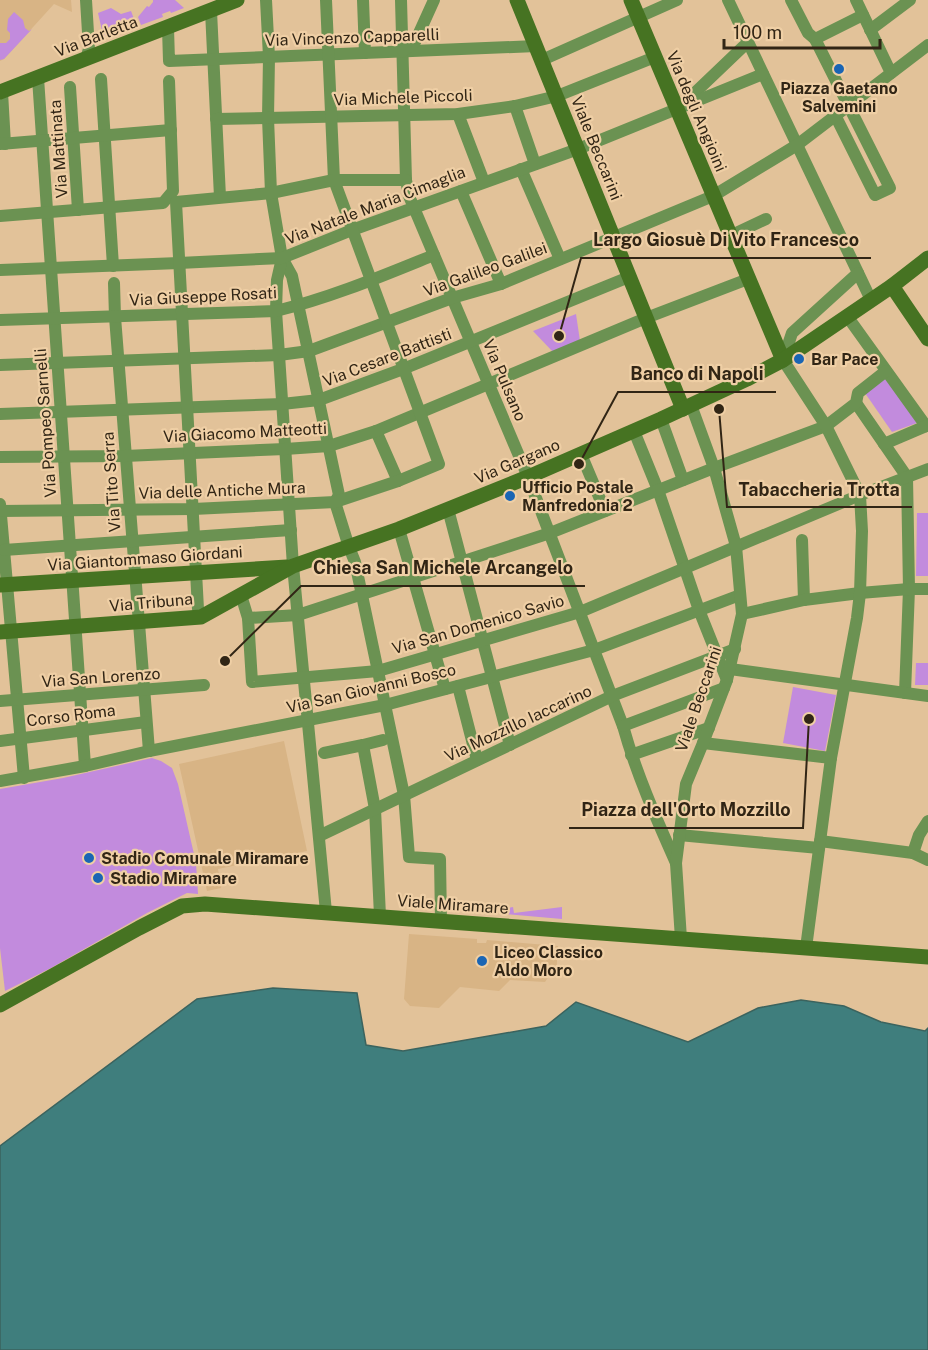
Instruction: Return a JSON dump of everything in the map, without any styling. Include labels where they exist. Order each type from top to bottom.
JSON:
[{"type":"street","points":[[86,0],[89,49],[86,59]]},
{"type":"street","name":"Via Barletta","points":[[1,92],[237,0]]},
{"type":"street","points":[[266,0],[269,57],[270,193],[282,258],[292,276],[339,495],[335,502],[355,562],[362,594],[404,795],[409,857],[440,858],[441,921]]},
{"type":"street","points":[[326,0],[334,180],[419,412]]},
{"type":"street","points":[[363,0],[365,53]]},
{"type":"street","name":"Via Pulsano","points":[[400,0],[406,180],[409,196],[528,477],[624,726],[632,756],[659,827],[676,863]]},
{"type":"street","points":[[402,51],[415,42],[434,0]]},
{"type":"street","name":"Viale Beccarini","points":[[518,0],[646,318],[714,468],[736,546],[742,614],[735,649],[727,679],[686,784],[676,863],[681,939]]},
{"type":"street","name":"Via degli Angioini","points":[[630,0],[783,360]]},
{"type":"street","name":"Via Vincenzo Capparelli","points":[[168,28],[169,61],[402,51],[539,53],[638,18],[677,0]]},
{"type":"street","points":[[728,0],[871,300]]},
{"type":"street","points":[[791,0],[808,33],[815,39],[890,188],[875,195],[835,115]]},
{"type":"street","points":[[856,0],[891,73]]},
{"type":"street","points":[[870,30],[910,0]]},
{"type":"street","points":[[211,10],[220,197]]},
{"type":"street","points":[[815,39],[863,15]]},
{"type":"street","name":"Via Natale Maria Cimaglia","points":[[677,110],[748,42]]},
{"type":"street","name":"Via Galileo Galilei","points":[[0,365],[279,355],[309,351],[452,298],[501,284],[714,196],[797,145],[928,45]]},
{"type":"street","name":"Via Michele Piccoli","points":[[216,119],[458,114],[515,106],[556,96],[655,57]]},
{"type":"street","name":"Via Natale Maria Cimaglia","points":[[0,270],[282,258],[414,207],[578,149],[763,75]]},
{"type":"street","name":"Via Pompeo Sarnelli","points":[[38,78],[85,766]]},
{"type":"street","points":[[101,79],[113,266]]},
{"type":"street","points":[[169,81],[173,191],[170,202],[179,264],[198,609]]},
{"type":"street","name":"Via Mattinata","points":[[70,87],[78,210]]},
{"type":"street","points":[[1,92],[2,144],[171,130]]},
{"type":"street","points":[[515,106],[535,164]]},
{"type":"street","points":[[458,114],[484,182]]},
{"type":"street","points":[[520,170],[560,259]]},
{"type":"street","points":[[0,216],[270,193],[334,180],[406,180]]},
{"type":"street","points":[[461,191],[501,284]]},
{"type":"street","points":[[730,236],[766,219]]},
{"type":"street","name":"Via Giuseppe Rosati","points":[[0,320],[276,311],[299,306],[434,255]]},
{"type":"street","points":[[282,258],[276,280],[276,311],[285,449],[293,566],[326,912]]},
{"type":"street","name":"Via Gargano","points":[[293,566],[399,529],[528,477],[687,407],[783,360],[892,286],[928,258]]},
{"type":"street","points":[[806,948],[831,759],[857,618],[862,531],[860,495],[826,426],[783,360],[792,333],[858,273]]},
{"type":"street","name":"Via Cesare Battisti","points":[[0,414],[282,404],[319,400],[403,369],[629,277]]},
{"type":"street","name":"Via Giacomo Matteotti","points":[[0,457],[125,456],[329,446],[376,431],[646,318],[748,279]]},
{"type":"street","name":"Via Tito Serra","points":[[114,283],[114,316],[149,751]]},
{"type":"street","points":[[892,286],[928,339]]},
{"type":"street","points":[[847,316],[927,425],[884,444]]},
{"type":"street","points":[[241,596],[248,618],[298,615],[550,533],[826,426],[856,403],[858,393],[886,371]]},
{"type":"street","points":[[856,403],[907,477],[909,589],[905,693]]},
{"type":"street","name":"Via delle Antiche Mura","points":[[0,511],[193,509],[335,502],[398,481],[439,464],[419,412]]},
{"type":"street","points":[[661,419],[683,480]]},
{"type":"street","points":[[376,431],[398,481]]},
{"type":"street","points":[[634,431],[658,490],[716,656],[727,679]]},
{"type":"street","points":[[581,454],[605,511]]},
{"type":"street","name":"Via San Domenico Savio","points":[[248,618],[252,682],[378,670],[580,612],[928,469]]},
{"type":"street","points":[[0,503],[4,550],[6,632],[17,700],[24,778]]},
{"type":"street","points":[[448,509],[510,745]]},
{"type":"street","points":[[399,529],[445,689]]},
{"type":"street","points":[[4,550],[291,530]]},
{"type":"street","points":[[802,540],[804,600]]},
{"type":"street","name":"Via Giantommaso Giordani","points":[[4,585],[293,566]]},
{"type":"street","name":"Via Tribuna","points":[[6,632],[201,617],[293,566]]},
{"type":"street","points":[[742,614],[804,600],[860,593],[928,589]]},
{"type":"street","name":"Via San Giovanni Bosco","points":[[0,781],[385,705],[594,650],[740,595]]},
{"type":"street","name":"Via Mozzillo Iaccarino","points":[[319,836],[612,696],[735,649]]},
{"type":"street","points":[[624,726],[727,679],[845,684],[928,696]]},
{"type":"street","name":"Via San Lorenzo","points":[[0,701],[204,685]]},
{"type":"street","points":[[458,686],[477,760]]},
{"type":"street","name":"Corso Roma","points":[[0,741],[146,722]]},
{"type":"street","points":[[632,756],[709,728]]},
{"type":"street","points":[[324,753],[383,740]]},
{"type":"street","points":[[703,743],[831,759]]},
{"type":"street","points":[[363,745],[375,809],[380,916]]},
{"type":"street","points":[[914,853],[919,835],[928,821]]},
{"type":"street","points":[[679,835],[914,853],[928,860]]},
{"type":"street","name":"Viale Miramare","points":[[0,1005],[182,906],[205,904],[928,957]]},
{"type":"shaded area","points":[[0,0],[71,0],[72,12],[54,4],[0,61]]},
{"type":"shaded area","points":[[153,0],[175,0],[184,8],[162,14],[163,17],[141,25],[138,17]]},
{"type":"shaded area","points":[[111,8],[121,14],[131,11],[137,27],[109,38],[103,35],[98,13]]},
{"type":"shaded area","points":[[14,12],[23,20],[25,28],[29,31],[32,29],[4,59],[0,60],[0,43],[6,43],[10,39],[10,33],[7,30],[8,19]]},
{"type":"shaded area","points":[[576,314],[580,341],[553,352],[533,331]]},
{"type":"shaded area","points":[[885,378],[917,423],[892,432],[865,393]]},
{"type":"shaded area","points":[[917,513],[928,513],[928,576],[916,576]]},
{"type":"shaded area","points":[[916,663],[928,663],[928,685],[915,685]]},
{"type":"shaded area","points":[[793,687],[836,695],[825,751],[783,743]]},
{"type":"shaded area","points":[[284,741],[307,851],[218,869],[221,888],[207,891],[179,764]]},
{"type":"shaded area","name":"Stadio Miramare","points":[[152,758],[172,768],[178,784],[196,863],[198,894],[187,893],[147,913],[51,968],[5,991],[0,948],[0,789],[63,778]]},
{"type":"shaded area","points":[[513,907],[514,913],[562,907],[562,919],[505,914],[504,909]]},
{"type":"shaded area","name":"Liceo Classico Aldo Moro","points":[[409,934],[477,939],[477,943],[486,943],[487,940],[558,946],[556,977],[549,976],[545,982],[510,980],[499,991],[460,987],[439,1008],[410,1006],[404,999]]},
{"type":"water","points":[[273,988],[357,993],[366,1045],[403,1051],[546,1026],[576,1002],[688,1042],[758,1008],[801,1000],[844,1006],[881,1022],[925,1031],[928,1028],[928,1350],[0,1350],[0,1146],[197,999]]},
{"type":"place","name":"Piazza Gaetano Salvemini","points":[[839,69]]},
{"type":"place","name":"Largo Giosuè Di Vito Francesco","points":[[559,336]]},
{"type":"place","name":"Bar Pace","points":[[799,359]]},
{"type":"place","name":"Tabaccheria Trotta","points":[[719,409]]},
{"type":"place","name":"Banco di Napoli","points":[[579,464]]},
{"type":"place","name":"Ufficio Postale Manfredonia 2","points":[[510,496]]},
{"type":"place","name":"Chiesa San Michele Arcangelo","points":[[225,661]]},
{"type":"place","name":"Piazza dell'Orto Mozzillo","points":[[809,719]]},
{"type":"place","name":"Stadio Comunale Miramare","points":[[89,858]]},
{"type":"place","name":"Stadio Miramare","points":[[98,878]]},
{"type":"place","name":"Liceo Classico Aldo Moro","points":[[482,961]]}]
